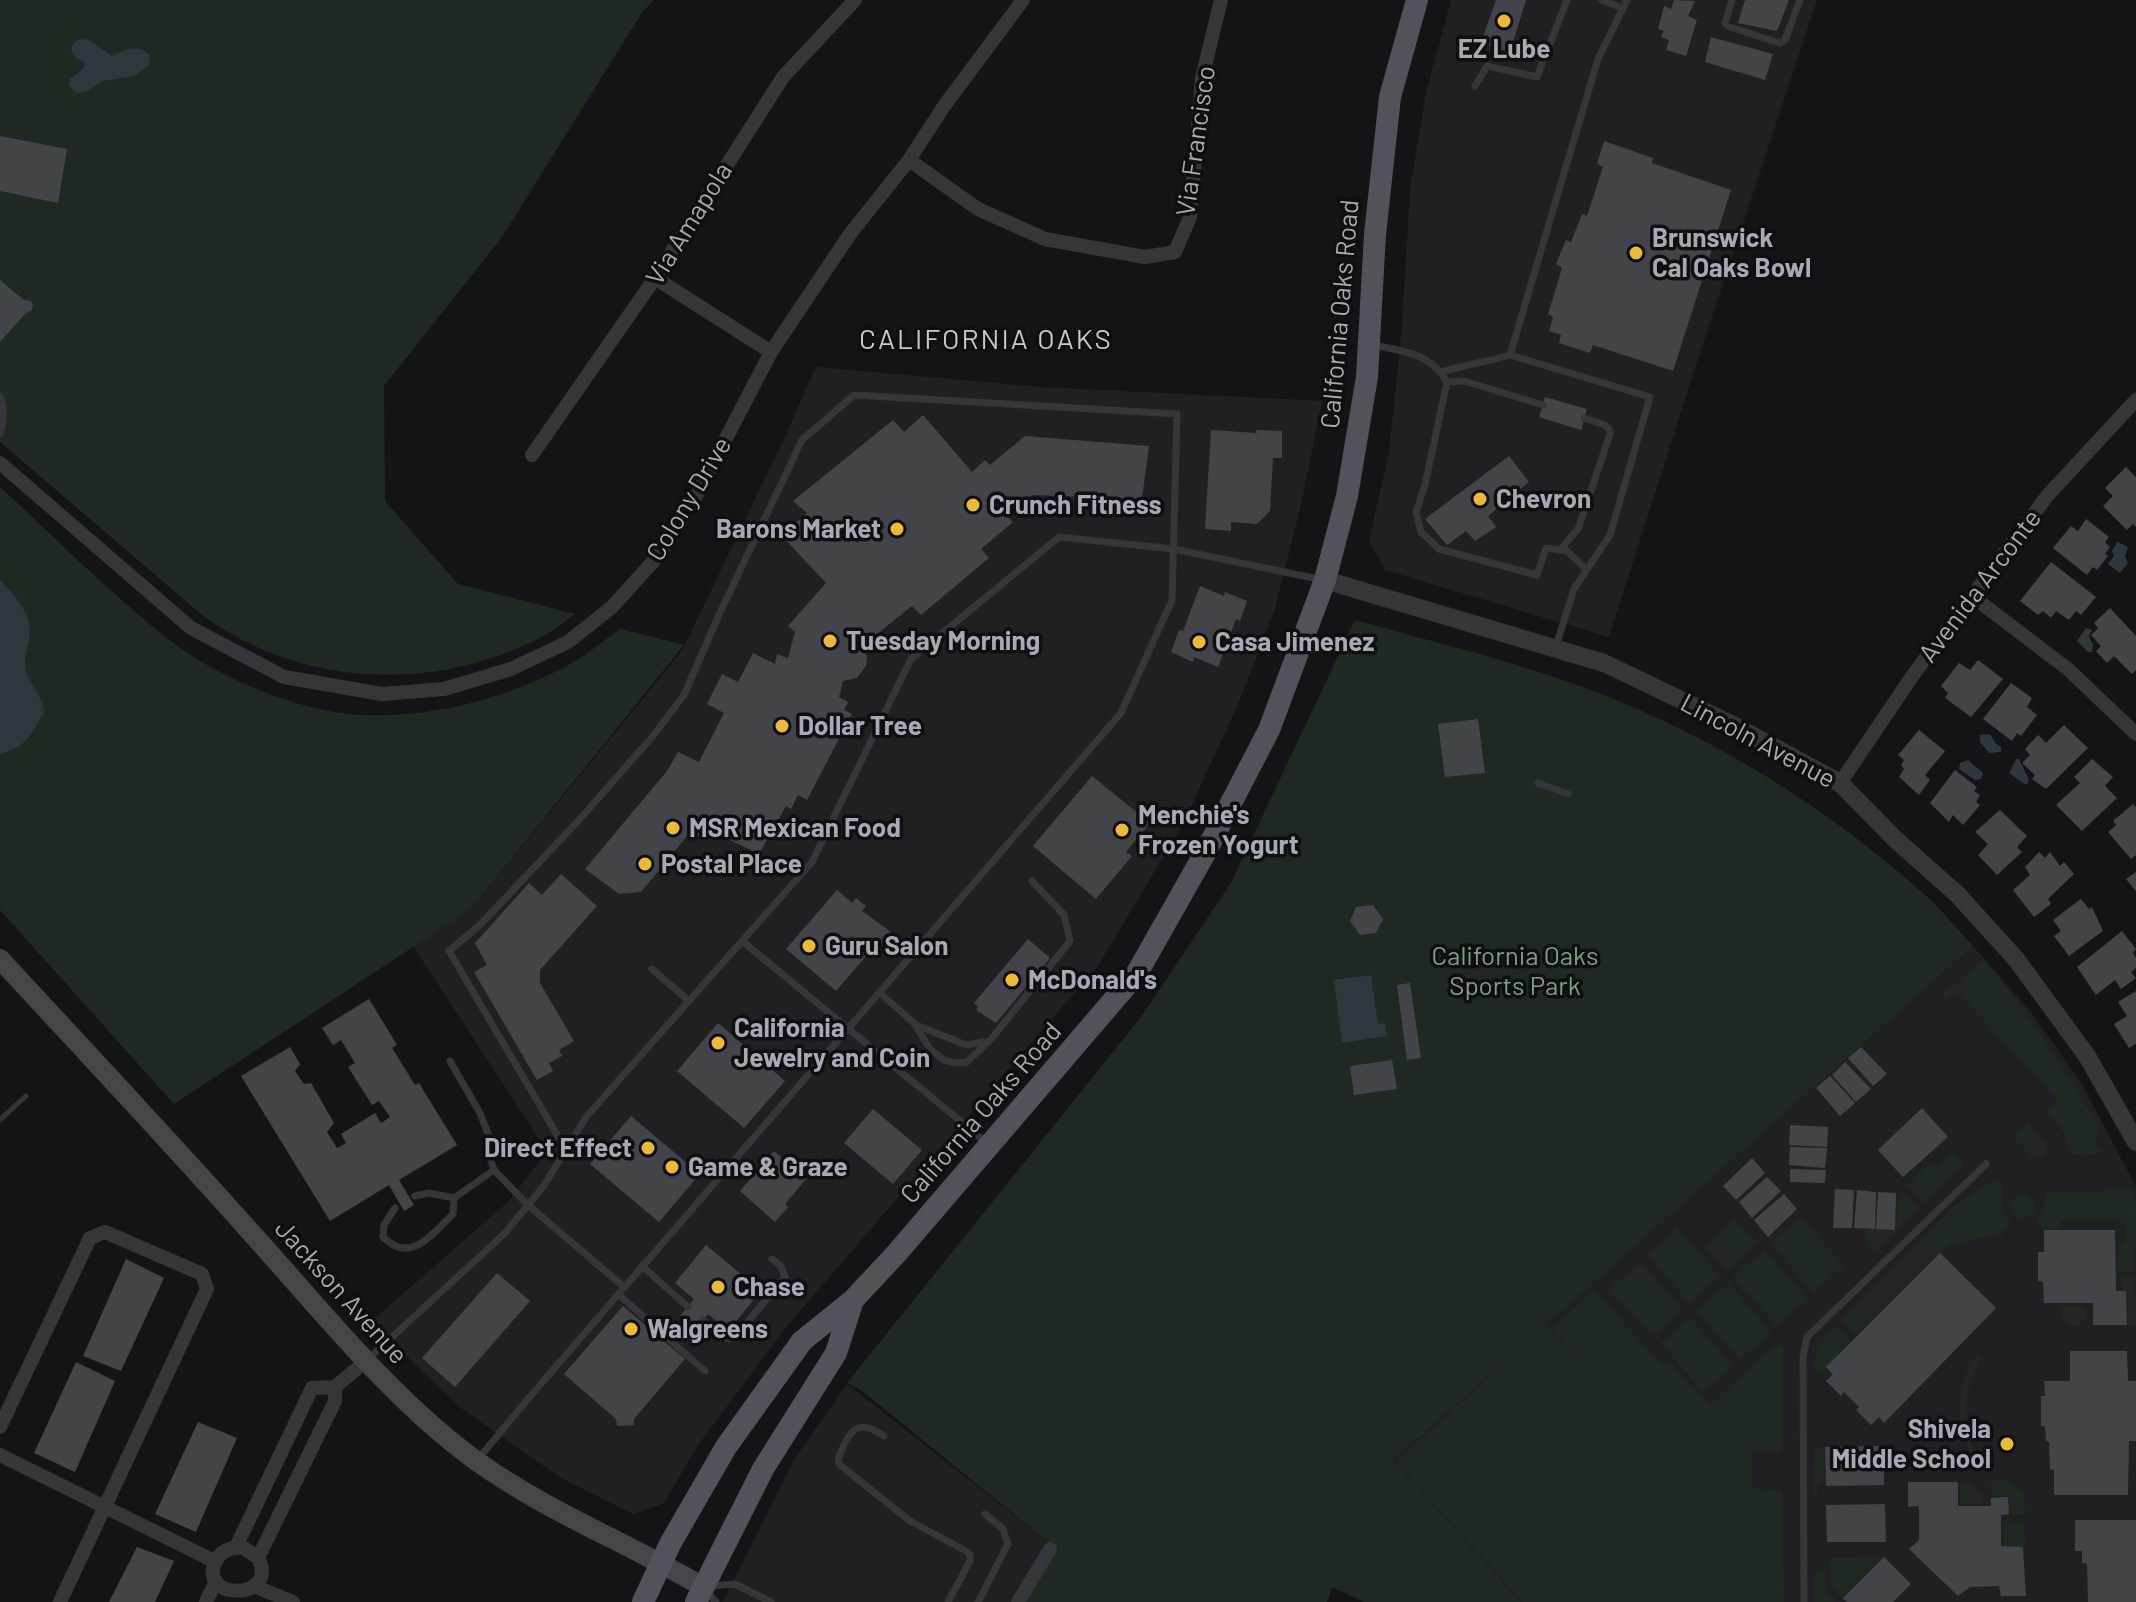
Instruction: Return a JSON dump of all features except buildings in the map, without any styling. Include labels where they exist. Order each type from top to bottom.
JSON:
[{"type":"main road","name":"California Oaks Road","points":[[643,1602],[675,1535],[726,1447],[802,1341],[853,1300],[990,1146],[1137,973],[1205,853],[1269,730],[1325,580],[1347,496],[1367,377],[1375,234],[1390,97],[1417,0]]},
{"type":"main road","name":"Jackson Avenue","points":[[0,959],[366,1361],[435,1428],[477,1461],[529,1495],[662,1563],[705,1597]]},
{"type":"main road","name":"California Oaks Road","points":[[705,1597],[763,1469],[836,1353],[853,1300]]},
{"type":"street","name":"Via Amapola","points":[[532,455],[655,278],[783,77],[855,0]]},
{"type":"street","name":"Colony Drive","points":[[0,463],[191,628],[284,677],[382,694],[444,689],[511,669],[568,642],[612,607],[659,555],[697,494],[771,352],[850,234],[909,160],[944,106],[1023,0]]},
{"type":"street","name":"Via Francisco","points":[[909,160],[978,209],[1045,239],[1145,257],[1175,252],[1190,217],[1202,78],[1221,0]]},
{"type":"street","points":[[655,278],[771,352]]},
{"type":"street","name":"Avenida Arconte","points":[[1840,783],[1913,675],[2048,495],[2136,400]]},
{"type":"street","name":"Lincoln Avenue","points":[[1325,580],[1604,663],[1729,723],[1840,783],[1895,839],[1957,894],[2016,959],[2087,1056],[2136,1142]]},
{"type":"street","points":[[1972,596],[2069,670],[2136,734]]},
{"type":"street","points":[[0,1427],[90,1238],[105,1232],[202,1274],[207,1289],[60,1602]]},
{"type":"street","points":[[236,1547],[312,1388],[335,1387],[366,1361]]},
{"type":"street","points":[[258,1558],[335,1401],[335,1387]]},
{"type":"street","points":[[290,1434],[313,1445]]},
{"type":"street","points":[[0,1455],[216,1562]]},
{"type":"street","points":[[206,1602],[216,1581],[216,1562],[222,1553],[236,1547],[251,1551],[258,1558],[262,1572],[256,1587],[240,1598],[227,1592],[216,1581]]},
{"type":"street","points":[[1018,1602],[1050,1549]]},
{"type":"street","points":[[256,1587],[293,1602]]},
{"type":"lane","points":[[1475,86],[1487,66],[1537,77],[1567,0]]},
{"type":"lane","points":[[1510,355],[1598,59],[1624,4],[1602,0]]},
{"type":"lane","points":[[1732,0],[1725,23],[1727,26],[1779,43],[1785,40],[1800,0]]},
{"type":"lane","points":[[1369,345],[1408,351],[1432,363],[1447,382],[1425,485],[1416,512],[1421,532],[1439,549],[1537,575],[1546,548],[1567,551]]},
{"type":"lane","points":[[1441,372],[1510,355],[1650,397],[1610,535],[1574,589],[1555,648]]},
{"type":"lane","points":[[1447,382],[1464,381],[1543,405]]},
{"type":"lane","points":[[477,1461],[1121,713],[1172,600],[1177,414],[854,395],[802,440],[684,695],[653,736],[579,820],[480,925],[449,951],[566,1150]]},
{"type":"lane","points":[[0,396],[4,407],[0,434]]},
{"type":"lane","points":[[1584,418],[1609,429],[1578,529],[1563,546],[1586,569]]},
{"type":"lane","points":[[366,1361],[503,1235],[543,1187],[587,1116],[812,862],[911,659],[1059,537],[1173,549],[1325,580]]},
{"type":"lane","points":[[1538,783],[1568,794]]},
{"type":"lane","points":[[914,1023],[966,1045],[992,1038],[1070,941],[1064,915],[1032,881]]},
{"type":"lane","points":[[742,941],[990,1146]]},
{"type":"lane","points":[[652,969],[689,1001]]},
{"type":"lane","points":[[880,993],[914,1023],[930,1049],[944,1060],[967,1062],[986,1040]]},
{"type":"lane","points":[[450,1061],[480,1113],[489,1136],[489,1155],[494,1170],[528,1205],[624,1287]]},
{"type":"lane","points":[[1804,1602],[1803,1357],[1807,1337],[1986,1164]]},
{"type":"lane","points":[[415,1196],[429,1193],[454,1198],[494,1170]]},
{"type":"lane","points":[[395,1208],[384,1225],[383,1237],[403,1250],[422,1244],[453,1214],[454,1198]]},
{"type":"lane","points":[[703,1320],[723,1337],[730,1339],[736,1336],[785,1277],[781,1266],[772,1259]]},
{"type":"lane","points":[[642,1266],[688,1307]]},
{"type":"lane","points":[[618,1294],[705,1371]]},
{"type":"lane","points":[[884,1436],[871,1427],[862,1425],[853,1429],[838,1459],[845,1471],[910,1521],[970,1555],[970,1561],[948,1602]]},
{"type":"lane","points":[[978,1602],[1008,1544],[1003,1529],[985,1514]]},
{"type":"lane","points":[[705,1597],[735,1584],[771,1602]]},
{"type":"shaded area","points":[[1451,0],[1817,0],[1609,637],[1385,570],[1369,541],[1389,452],[1402,327],[1410,190],[1426,93]]},
{"type":"shaded area","points":[[75,41],[91,41],[112,56],[127,49],[141,49],[150,55],[149,65],[134,76],[103,81],[87,91],[76,93],[69,85],[70,79],[82,70],[85,63],[74,56],[71,49]]},
{"type":"shaded area","points":[[816,367],[1040,387],[1322,401],[1300,509],[1274,612],[1238,704],[1183,824],[1099,964],[788,1325],[696,1448],[664,1503],[633,1514],[561,1478],[461,1408],[371,1322],[509,1201],[547,1151],[413,946],[471,909],[682,651]]},
{"type":"shaded area","points":[[2117,542],[2128,547],[2125,556],[2128,563],[2120,573],[2108,564],[2114,556],[2112,551]]},
{"type":"shaded area","points":[[0,580],[18,600],[29,622],[25,668],[44,712],[27,739],[0,754]]},
{"type":"shaded area","points":[[2086,628],[2092,630],[2089,636],[2092,652],[2077,641]]},
{"type":"shaded area","points":[[1990,734],[2001,747],[2001,752],[1989,753],[1980,742],[1980,735]]},
{"type":"shaded area","points":[[2016,759],[2019,759],[2029,780],[2026,785],[2009,773]]},
{"type":"shaded area","points":[[1968,760],[1983,773],[1981,779],[1975,780],[1959,769],[1960,763]]},
{"type":"shaded area","points":[[1973,946],[2031,1012],[2082,1084],[2136,1187],[2136,1602],[1521,1602],[1393,1460]]},
{"type":"shaded area","points":[[1371,975],[1378,1024],[1385,1023],[1387,1036],[1342,1043],[1334,980]]},
{"type":"shaded area","points":[[847,1384],[1047,1541],[1011,1602],[723,1602],[794,1460]]},
{"type":"green space","points":[[0,0],[654,0],[643,11],[502,237],[384,386],[385,501],[458,584],[575,614],[540,638],[498,656],[455,668],[411,674],[367,674],[324,668],[281,657],[240,639],[202,615],[0,442]]},
{"type":"green space","points":[[0,487],[108,588],[176,645],[240,682],[315,708],[339,713],[388,715],[464,705],[514,690],[561,669],[621,629],[684,645],[471,909],[174,1104],[0,910]]},
{"type":"green space","name":"California Oaks Sports Park","points":[[1355,620],[1548,675],[1599,693],[1699,738],[1793,793],[1838,824],[1923,893],[1973,946],[1546,1325],[1599,1383],[1551,1328],[1594,1291],[1662,1364],[1667,1360],[1710,1405],[1771,1348],[1783,1345],[1782,1451],[1752,1451],[1752,1488],[1782,1491],[1784,1602],[1523,1602],[1396,1462],[1527,1342],[1393,1460],[1521,1602],[1364,1602],[1332,1587],[1327,1602],[1018,1602],[1045,1564],[1047,1541],[862,1391],[847,1383],[1141,1017],[1231,883]]},
{"type":"green space","points":[[1984,960],[2073,1083],[2099,1127],[2095,1146],[2102,1152],[2093,1155],[2069,1153],[2064,1132],[2047,1111],[2058,1099],[1957,992],[1946,1000],[1943,997]]},
{"type":"green space","points":[[2028,1124],[2045,1142],[2045,1153],[2039,1159],[2031,1156],[2015,1139],[2016,1134]]},
{"type":"green space","points":[[1953,1153],[1964,1164],[1923,1203],[1906,1186],[1931,1162],[1937,1168]]},
{"type":"green space","points":[[1995,1179],[2003,1186],[2003,1210],[2011,1223],[2010,1227],[2002,1229],[2002,1235],[1972,1239],[1962,1245],[1948,1244],[1857,1334],[1842,1320],[1953,1207]]},
{"type":"green space","points":[[2119,1187],[2133,1192],[2136,1200],[2135,1271],[2118,1271],[2119,1244],[2126,1243],[2125,1225],[2119,1220],[2061,1220],[2060,1229],[2042,1229],[2042,1224],[2037,1220],[2044,1209],[2045,1192],[2103,1192]]},
{"type":"green space","points":[[1904,1192],[1918,1208],[1877,1251],[1868,1243],[1867,1230],[1896,1228],[1899,1195]]},
{"type":"green space","points":[[2023,1194],[2032,1197],[2035,1206],[2032,1215],[2023,1218],[2014,1215],[2011,1206],[2014,1197]]},
{"type":"green space","points":[[1800,1218],[1844,1265],[1814,1292],[1770,1244]]},
{"type":"green space","points":[[1735,1220],[1757,1242],[1728,1269],[1705,1246]]},
{"type":"green space","points":[[1677,1228],[1719,1276],[1690,1304],[1648,1255]]},
{"type":"green space","points":[[1765,1250],[1807,1299],[1776,1325],[1733,1277]]},
{"type":"green space","points":[[1640,1262],[1683,1310],[1653,1336],[1609,1290]]},
{"type":"green space","points":[[2121,1275],[2135,1275],[2136,1325],[2128,1326],[2127,1290],[2121,1289]]},
{"type":"green space","points":[[1729,1284],[1771,1332],[1740,1359],[1696,1311]]},
{"type":"green space","points":[[2061,1306],[2085,1306],[2085,1318],[2078,1326],[2069,1326],[2061,1317]]},
{"type":"green space","points":[[1690,1317],[1733,1366],[1703,1393],[1661,1343]]},
{"type":"green space","points":[[1837,1327],[1850,1341],[1821,1374],[1814,1369],[1818,1351],[1823,1340]]},
{"type":"green space","points":[[1978,1354],[1982,1358],[1970,1385],[1966,1413],[1970,1441],[1984,1467],[1981,1470],[1966,1443],[1960,1412],[1964,1381]]},
{"type":"green space","points":[[1815,1447],[1824,1447],[1825,1481],[1820,1482],[1814,1494]]},
{"type":"green space","points":[[1960,1481],[1966,1481],[1982,1497],[1982,1504],[1960,1504]]},
{"type":"green space","points":[[1991,1481],[2009,1481],[2024,1495],[2025,1514],[2011,1514],[2009,1496],[1992,1496]]},
{"type":"green space","points":[[2009,1516],[2010,1523],[2023,1523],[2026,1547],[2004,1547],[2003,1523]]},
{"type":"green space","points":[[1883,1556],[1841,1598],[1831,1583],[1829,1558]]},
{"type":"green space","points":[[1825,1571],[1827,1594],[1834,1602],[1815,1602],[1815,1572]]},
{"type":"waterway","points":[[0,1120],[26,1096]]},
{"type":"place","name":"EZ Lube","points":[[1504,21]]},
{"type":"place","name":"Brunswick Cal Oaks Bowl","points":[[1636,253]]},
{"type":"place","name":"Chevron","points":[[1480,499]]},
{"type":"place","name":"Crunch Fitness","points":[[973,505]]},
{"type":"place","name":"Barons Market","points":[[897,529]]},
{"type":"place","name":"Tuesday Morning","points":[[830,641]]},
{"type":"place","name":"Casa Jimenez","points":[[1199,642]]},
{"type":"place","name":"Dollar Tree","points":[[782,726]]},
{"type":"place","name":"MSR Mexican Food","points":[[673,828]]},
{"type":"place","name":"Menchie's Frozen Yogurt","points":[[1122,830]]},
{"type":"place","name":"Postal Place","points":[[645,864]]},
{"type":"place","name":"Guru Salon","points":[[809,946]]},
{"type":"place","name":"McDonald's","points":[[1012,980]]},
{"type":"place","name":"California Jewelry and Coin","points":[[718,1043]]},
{"type":"place","name":"Direct Effect","points":[[648,1148]]},
{"type":"place","name":"Game & Graze","points":[[672,1167]]},
{"type":"place","name":"Chase","points":[[718,1287]]},
{"type":"place","name":"Walgreens","points":[[631,1329]]},
{"type":"place","name":"Shivela Middle School","points":[[2007,1444]]},
{"type":"district","name":"CALIFORNIA OAKS","points":[[986,340]]}]
